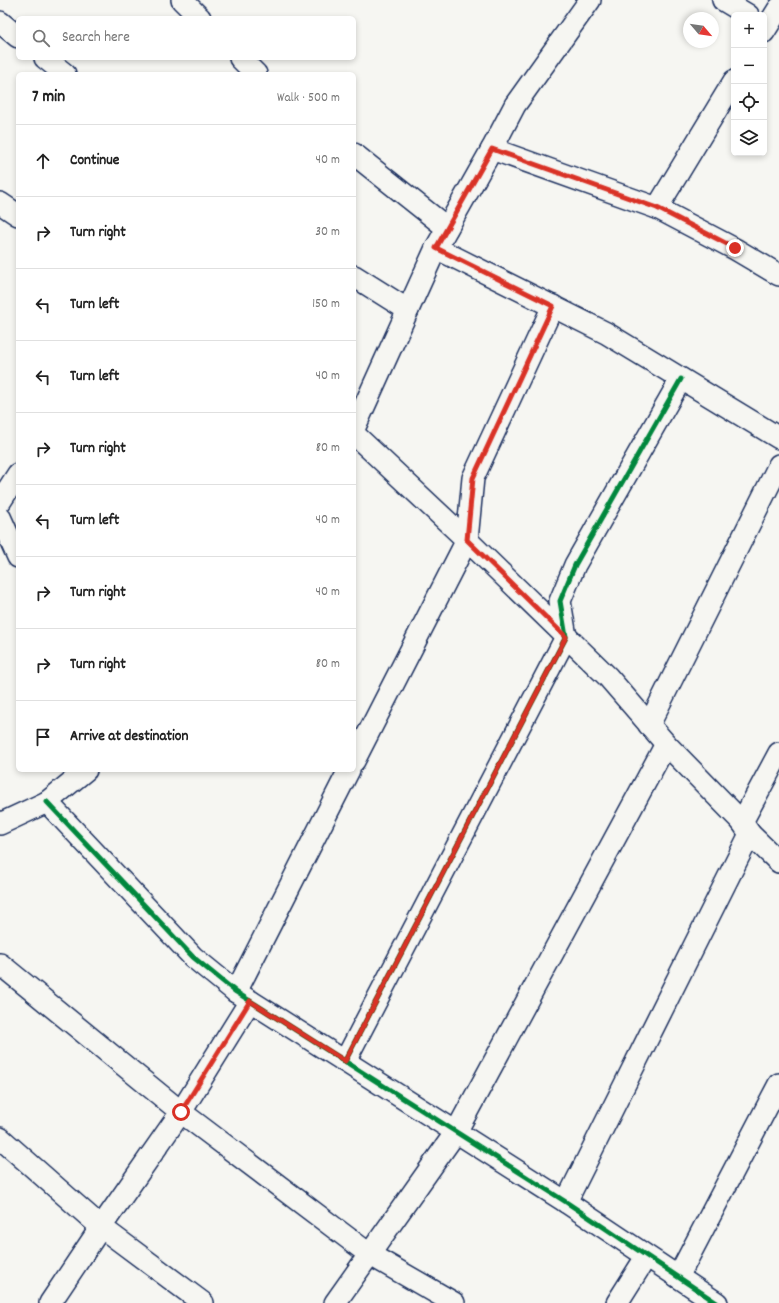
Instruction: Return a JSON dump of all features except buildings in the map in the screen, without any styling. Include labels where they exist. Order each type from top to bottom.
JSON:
[{"type":"street","points":[[182,0],[198,16]]},
{"type":"street","points":[[356,426],[436,248],[515,105],[590,0]]},
{"type":"street","points":[[723,0],[743,12]]},
{"type":"street","points":[[769,29],[779,8]]},
{"type":"street","points":[[0,22],[16,35]]},
{"type":"street","points":[[48,60],[62,72]]},
{"type":"street","points":[[242,60],[254,72]]},
{"type":"street","points":[[657,208],[732,84]]},
{"type":"street","points":[[492,149],[657,208],[735,248],[779,275]]},
{"type":"street","points":[[356,156],[447,228]]},
{"type":"street","points":[[0,203],[16,213]]},
{"type":"street","points":[[436,248],[606,333],[779,438]]},
{"type":"street","points":[[356,277],[408,310]]},
{"type":"street","points":[[356,757],[467,540],[473,478],[553,306]]},
{"type":"street","points":[[345,1061],[566,637],[560,602],[575,565],[681,379]]},
{"type":"street","points":[[356,436],[467,540],[608,677],[666,744],[779,862]]},
{"type":"street","points":[[649,724],[779,465]]},
{"type":"street","points":[[0,502],[16,477]]},
{"type":"street","points":[[0,517],[16,553]]},
{"type":"street","points":[[335,1303],[456,1132],[666,744]]},
{"type":"street","points":[[566,1202],[746,828],[779,753]]},
{"type":"street","points":[[0,824],[47,802],[84,772]]},
{"type":"street","points":[[50,1303],[181,1112],[243,997],[348,772]]},
{"type":"street","points":[[47,802],[193,957],[243,997],[566,1202],[646,1257],[717,1303]]},
{"type":"street","points":[[1,968],[181,1112],[369,1254],[454,1303]]},
{"type":"street","points":[[678,1278],[779,1084]]},
{"type":"street","points":[[0,1138],[101,1227],[203,1303]]},
{"type":"street","points":[[617,1303],[646,1257]]},
{"type":"cycle path","points":[[345,1061],[566,637],[560,601],[575,565],[681,379]]},
{"type":"cycle path","points":[[47,802],[193,957],[236,992],[566,1202],[717,1303]]},
{"type":"route","points":[[181,1112],[250,1001],[345,1061],[566,637],[467,540],[473,478],[553,306],[436,248],[492,149],[657,208],[735,248]]}]
